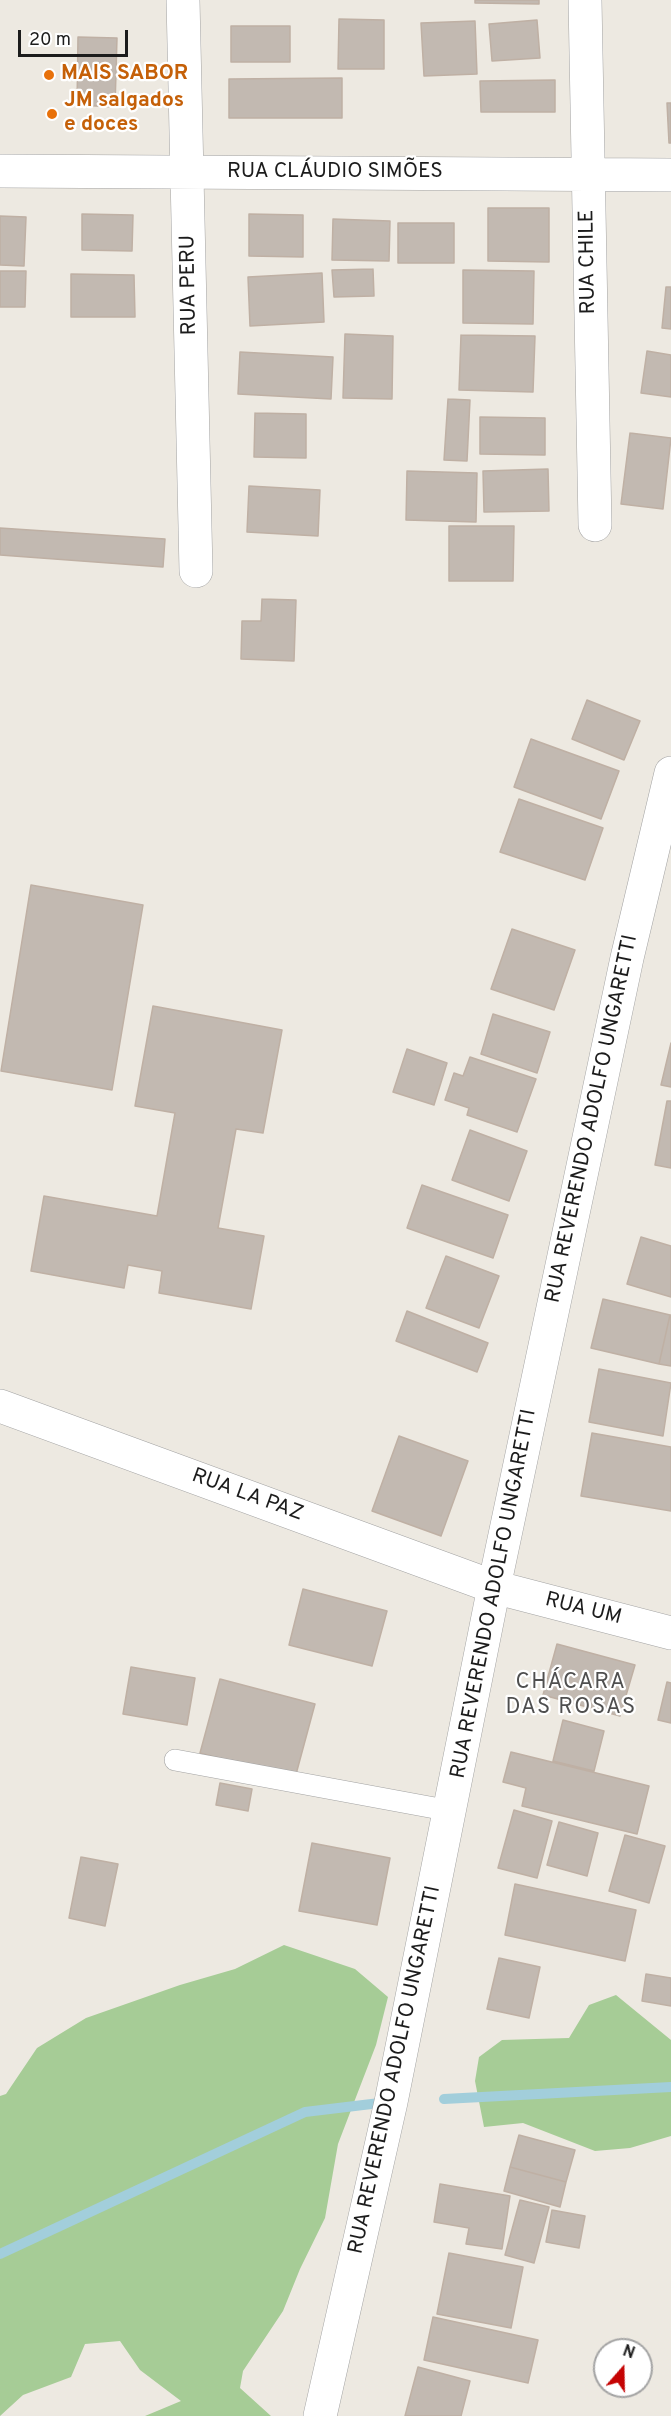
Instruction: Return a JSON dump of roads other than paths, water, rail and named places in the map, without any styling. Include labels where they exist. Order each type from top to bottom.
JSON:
[{"type":"street","name":"RUA PERU","points":[[183,0],[196,570]]},
{"type":"street","name":"RUA CHILE","points":[[585,0],[595,525]]},
{"type":"street","name":"RUA CLÁUDIO SIMÕES","points":[[0,171],[671,175]]},
{"type":"street","name":"RUA REVERENDO ADOLFO UNGARETTI","points":[[320,2416],[391,2102],[494,1587],[627,958],[671,773]]},
{"type":"street","name":"RUA LA PAZ","points":[[0,1406],[494,1587]]},
{"type":"street","name":"RUA UM","points":[[494,1587],[671,1633]]},
{"type":"lane","points":[[174,1760],[451,1811]]},
{"type":"waterway","points":[[444,2099],[671,2087]]},
{"type":"waterway","points":[[0,2254],[305,2112],[388,2102]]},
{"type":"place","name":"MAIS SABOR","points":[[49,75]]},
{"type":"place","name":"JM salgados e doces","points":[[52,114]]},
{"type":"district","name":"CHÁCARA DAS ROSAS","points":[[571,1697]]}]
